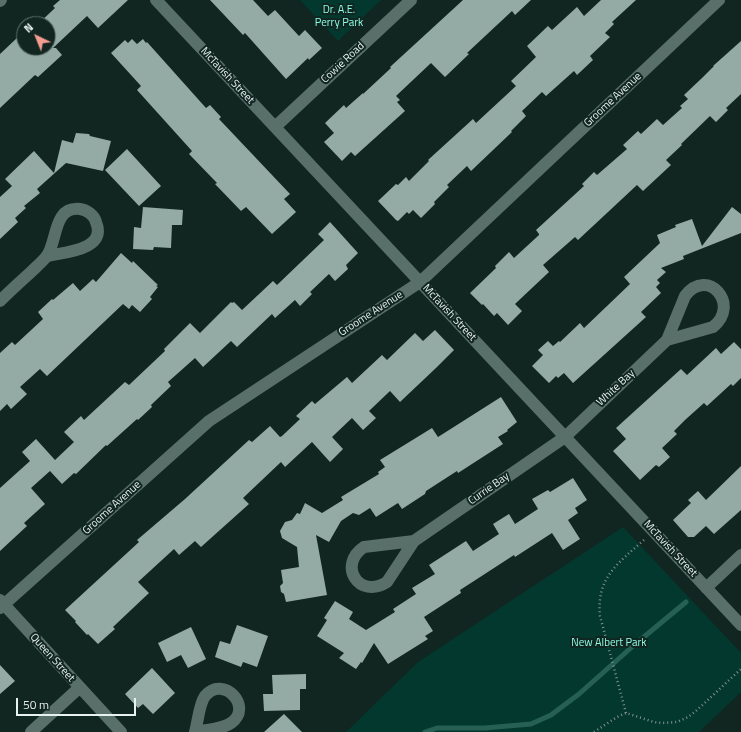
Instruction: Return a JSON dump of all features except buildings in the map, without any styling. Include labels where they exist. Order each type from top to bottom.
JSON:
[{"type":"street","name":"McTavish Street","points":[[156,0],[741,625]]},
{"type":"street","name":"Cowie Road","points":[[275,127],[411,0]]},
{"type":"street","name":"Groome Avenue","points":[[1,604],[209,421],[420,282],[719,0]]},
{"type":"street","points":[[0,301],[48,256],[58,224],[61,217],[66,212],[80,209],[92,215],[98,228],[94,241],[89,246],[82,249],[48,256]]},
{"type":"street","name":"White Bay","points":[[565,437],[667,340],[685,296],[689,290],[702,285],[709,285],[715,287],[721,292],[725,298],[726,304],[724,318],[719,323],[713,327],[667,340]]},
{"type":"street","name":"Currie Bay","points":[[414,541],[364,547],[358,551],[354,557],[352,571],[355,578],[366,587],[374,588],[387,582],[414,541],[565,437]]},
{"type":"street","points":[[706,588],[741,555]]},
{"type":"street","name":"Queen Street","points":[[1,604],[121,732]]},
{"type":"street","points":[[31,732],[79,688]]},
{"type":"path","points":[[626,713],[600,616],[599,607],[603,585],[612,568],[653,531]]},
{"type":"path","points":[[594,732],[626,713],[654,722],[677,722],[696,711],[741,669]]},
{"type":"green space","name":"Dr. A.E. Perry Park","points":[[300,0],[381,0],[338,41]]},
{"type":"green space","name":"New Albert Park","points":[[623,527],[741,653],[741,692],[699,732],[346,732],[418,662]]},
{"type":"waterway","points":[[425,732],[437,728],[485,728],[531,724],[551,715],[579,694],[686,602]]}]
